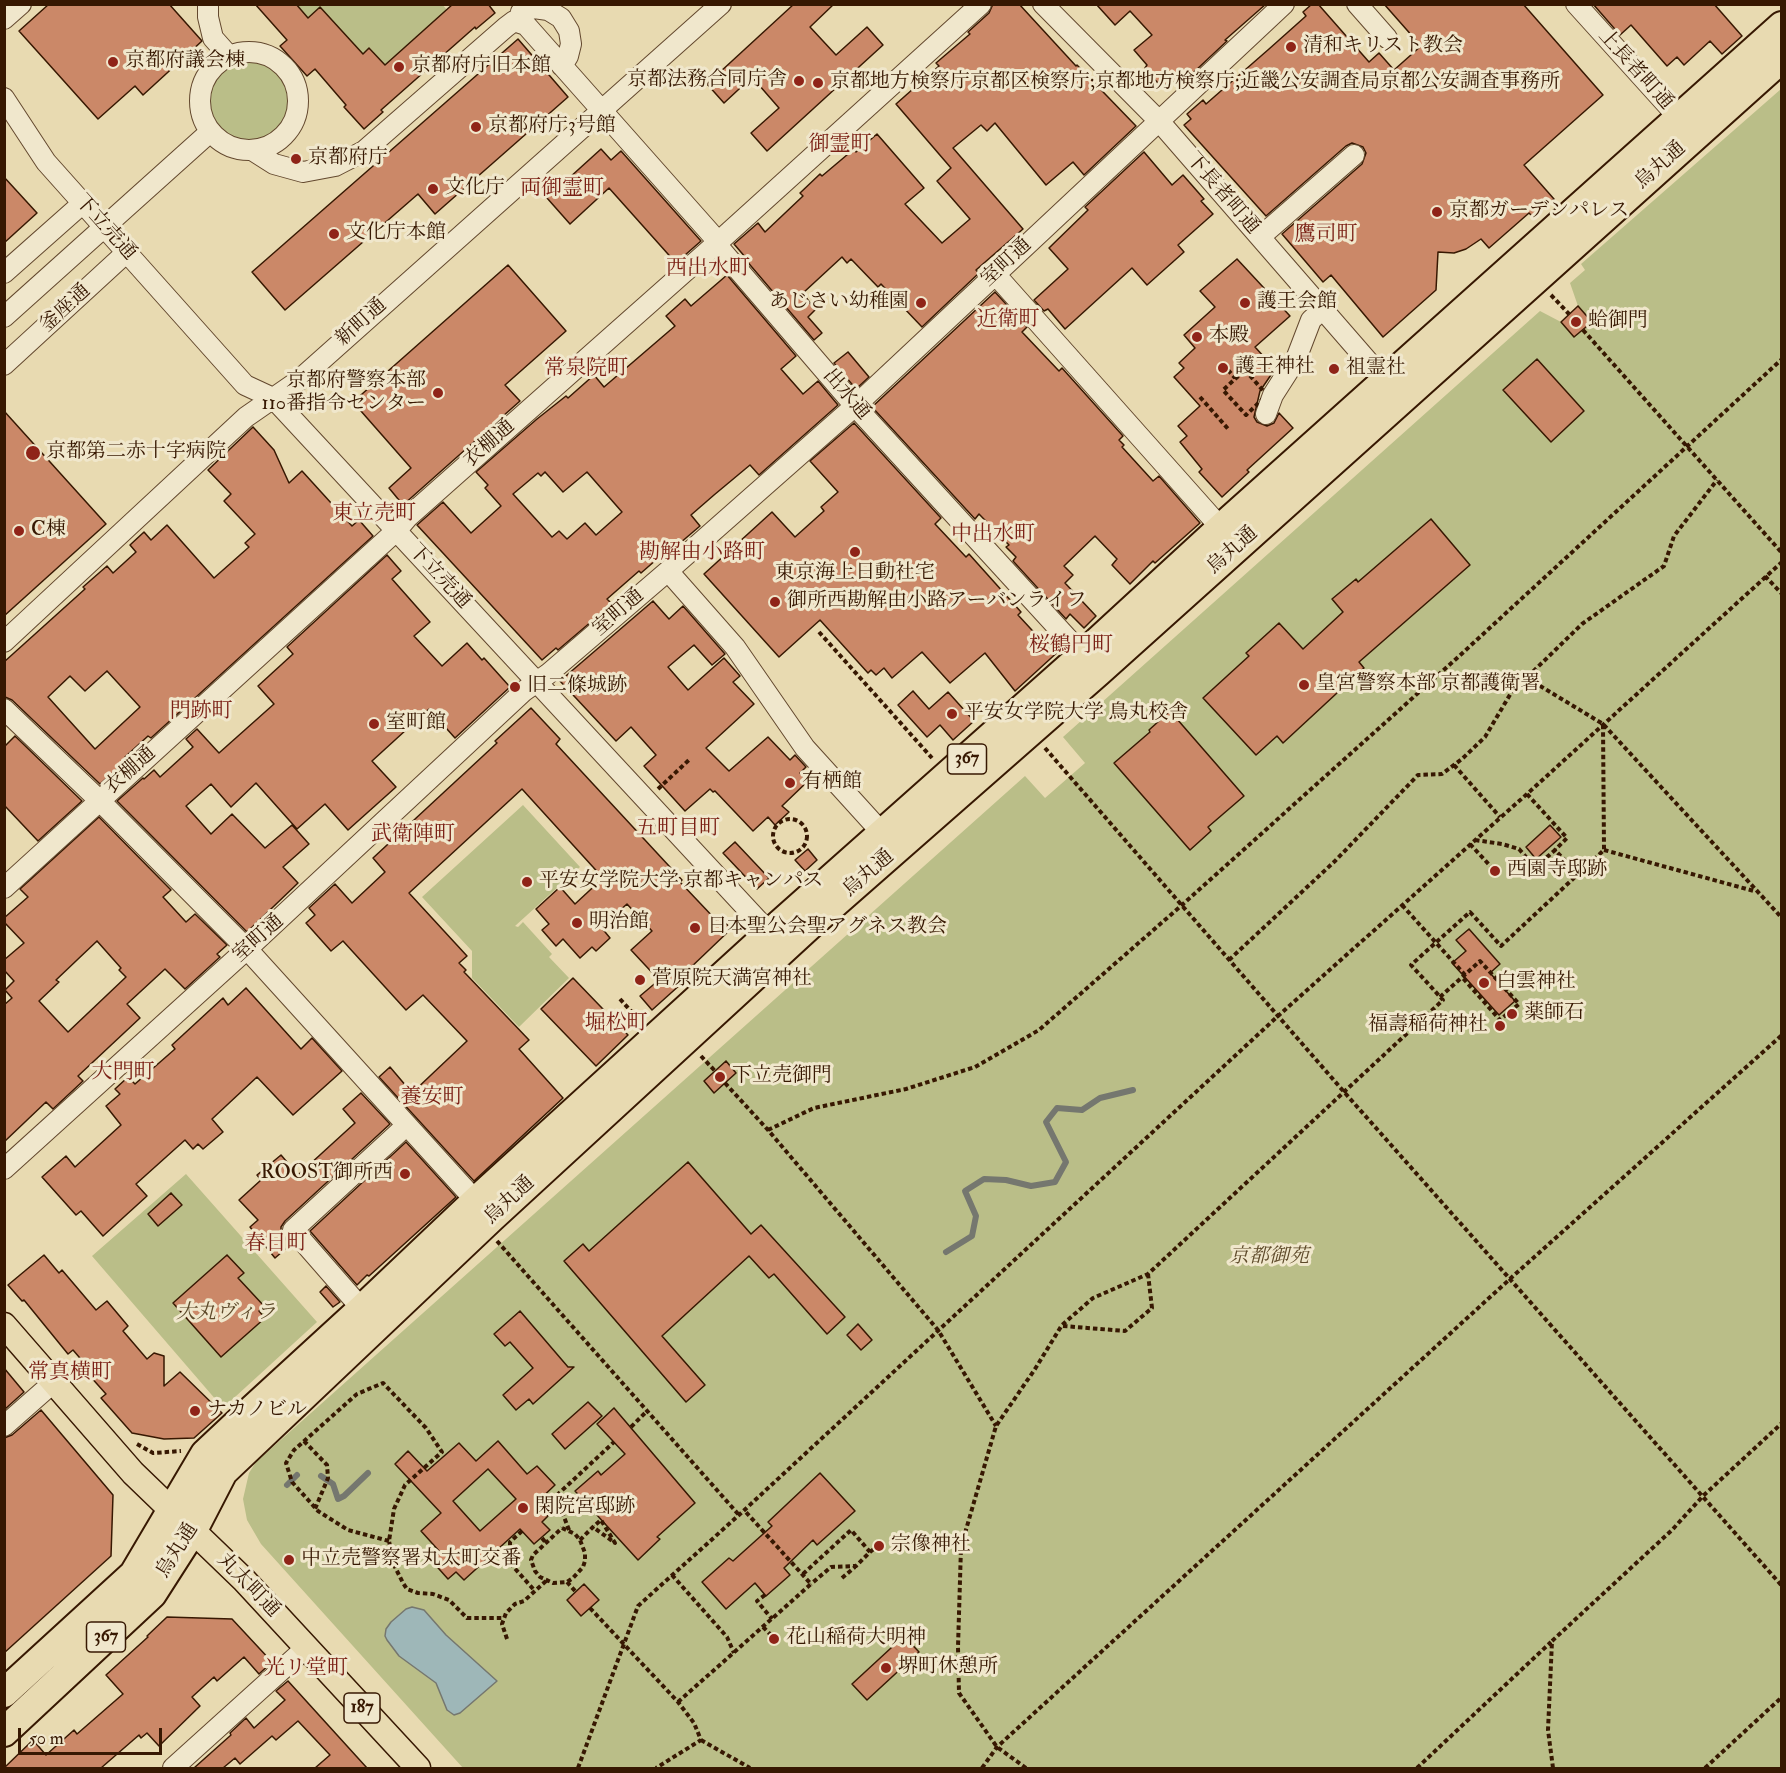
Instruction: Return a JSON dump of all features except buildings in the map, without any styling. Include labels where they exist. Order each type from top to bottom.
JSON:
[{"type":"highway","name":"烏丸通","points":[[777,941],[1091,664],[1686,126],[1782,26]]},
{"type":"highway","name":"烏丸通","points":[[1686,126],[1782,58]]},
{"type":"highway","name":"烏丸通","points":[[4,1732],[152,1594],[193,1530],[223,1472],[777,941],[882,834],[1091,664],[1221,528],[1394,390]]},
{"type":"highway","name":"烏丸通","points":[[4,1693],[134,1574],[205,1454],[362,1309],[487,1218]]},
{"type":"main road","name":"丸太町通","points":[[4,1325],[133,1473],[244,1580],[418,1768]]},
{"type":"street","points":[[4,19],[21,4]]},
{"type":"street","points":[[208,4],[208,17],[213,38],[229,56]]},
{"type":"street","name":"新町通","points":[[4,642],[246,417],[298,381],[721,4]]},
{"type":"street","name":"衣棚通","points":[[4,888],[396,531],[408,517],[716,244],[981,4]]},
{"type":"street","name":"下長者町通","points":[[1043,4],[1159,121],[1394,390]]},
{"type":"street","name":"室町通","points":[[4,1169],[247,949],[524,691],[668,571],[855,406],[1284,4]]},
{"type":"street","points":[[1357,4],[1387,38]]},
{"type":"street","name":"上長者町通","points":[[1576,4],[1686,126]]},
{"type":"street","points":[[252,150],[274,164],[303,172],[335,166],[364,151],[506,27],[534,8],[548,10],[561,18],[569,31],[571,44],[562,66]]},
{"type":"street","name":"出水通","points":[[522,14],[562,66],[713,236],[716,244],[855,406],[1091,664]]},
{"type":"street","points":[[240,52],[257,52],[273,58],[286,68],[295,82],[298,97],[297,113],[291,127],[281,139],[267,147],[252,150],[236,149],[222,142],[210,132],[202,117],[200,100],[202,83],[211,69],[229,56],[240,52]]},
{"type":"street","name":"下立売通","points":[[6,103],[46,162],[245,385],[273,398],[777,941]]},
{"type":"street","name":"釜座通","points":[[4,317],[210,132]]},
{"type":"street","points":[[1260,237],[1354,155]]},
{"type":"street","points":[[4,273],[83,203]]},
{"type":"street","name":"釜座通","points":[[4,365],[127,252]]},
{"type":"street","points":[[995,274],[1221,528]]},
{"type":"street","points":[[1266,414],[1273,395],[1296,359],[1311,320],[1323,309]]},
{"type":"street","points":[[668,571],[735,647],[805,748],[882,834]]},
{"type":"street","points":[[4,709],[99,800],[247,949],[407,1125],[487,1218]]},
{"type":"street","points":[[362,1309],[293,1230],[407,1125]]},
{"type":"street","points":[[4,1426],[54,1382]]},
{"type":"street","points":[[173,1768],[307,1647]]},
{"type":"path","points":[[1583,330],[1782,553]]},
{"type":"path","points":[[768,1130],[814,1108],[906,1089],[975,1067],[1039,1030],[1456,659],[1782,359]]},
{"type":"path","points":[[1228,370],[1235,378]]},
{"type":"path","points":[[1245,370],[1267,394],[1246,415],[1223,390],[1235,378],[1245,370]]},
{"type":"path","points":[[1200,397],[1229,430]]},
{"type":"path","points":[[1229,960],[1335,861],[1418,775],[1442,774],[1485,737],[1511,693],[1582,624],[1664,566],[1674,536],[1717,480]]},
{"type":"path","points":[[578,1768],[638,1606],[1278,1016],[1782,562]]},
{"type":"path","points":[[1766,576],[1782,594]]},
{"type":"path","points":[[819,632],[938,766]]},
{"type":"path","points":[[1526,678],[1603,724],[1782,918]]},
{"type":"path","points":[[1026,1768],[997,1747],[959,1693],[957,1647],[961,1547],[996,1425],[1062,1325],[1093,1298],[1148,1274],[1443,1000],[1411,965],[1470,912],[1501,946],[1604,850],[1603,724]]},
{"type":"path","points":[[1041,744],[1345,1093],[1782,1586]]},
{"type":"path","points":[[656,790],[690,759]]},
{"type":"path","points":[[1454,765],[1500,817]]},
{"type":"path","points":[[1474,840],[1519,849],[1532,864],[1538,865],[1567,838],[1527,794]]},
{"type":"path","points":[[795,820],[800,823],[806,832],[806,843],[803,847],[794,853],[778,848],[773,838],[776,828],[784,821],[795,820]]},
{"type":"path","points":[[1470,844],[1495,871]]},
{"type":"path","points":[[1555,850],[1578,874]]},
{"type":"path","points":[[1604,850],[1757,891]]},
{"type":"path","points":[[1402,904],[1436,942],[1463,976],[1500,1020],[1519,1004],[1480,961],[1463,976],[1440,997]]},
{"type":"path","points":[[620,999],[645,1026]]},
{"type":"path","points":[[982,1768],[997,1747],[1511,1278],[1782,1035]]},
{"type":"path","points":[[696,1051],[715,1071]]},
{"type":"path","points":[[725,1083],[768,1130],[938,1330],[996,1425]]},
{"type":"path","points":[[487,1218],[647,1412],[739,1515]]},
{"type":"path","points":[[1062,1325],[1125,1331],[1152,1308],[1148,1274]]},
{"type":"path","points":[[389,1541],[348,1530],[315,1509],[292,1482],[286,1463],[304,1441],[357,1394],[383,1383],[426,1428],[442,1452],[405,1485],[394,1509],[389,1541],[394,1565],[407,1589],[449,1600],[467,1618],[503,1618]]},
{"type":"path","points":[[631,1427],[647,1412]]},
{"type":"path","points":[[1417,1768],[1672,1530],[1703,1496],[1782,1423]]},
{"type":"path","points":[[304,1441],[327,1465],[328,1478],[315,1509]]},
{"type":"path","points":[[134,1442],[153,1453],[187,1450]]},
{"type":"path","points":[[569,1531],[556,1496],[614,1442]]},
{"type":"path","points":[[744,1510],[812,1584]]},
{"type":"path","points":[[580,1540],[601,1520],[615,1542],[594,1527]]},
{"type":"path","points":[[562,1528],[569,1531],[580,1540],[585,1553],[583,1567],[567,1582],[546,1581],[535,1572],[531,1560],[533,1555],[562,1528]]},
{"type":"path","points":[[803,1574],[851,1530],[870,1552]]},
{"type":"path","points":[[522,1531],[510,1542],[510,1563],[535,1591]]},
{"type":"path","points":[[542,1538],[546,1543]]},
{"type":"path","points":[[842,1578],[875,1548]]},
{"type":"path","points":[[678,1702],[831,1567],[856,1566]]},
{"type":"path","points":[[672,1575],[727,1637],[734,1653]]},
{"type":"path","points":[[507,1639],[502,1624],[503,1618],[515,1605],[524,1601],[546,1581]]},
{"type":"path","points":[[567,1582],[576,1592]]},
{"type":"path","points":[[765,1594],[757,1601],[772,1619]]},
{"type":"path","points":[[590,1608],[678,1702],[694,1724],[701,1740],[750,1768]]},
{"type":"path","points":[[763,1627],[771,1635]]},
{"type":"path","points":[[1552,1641],[1548,1730],[1553,1768]]},
{"type":"path","points":[[1705,1768],[1782,1697]]},
{"type":"path","points":[[656,1768],[701,1740]]},
{"type":"green space","points":[[442,4],[447,10],[385,65],[370,48],[360,56],[348,38],[320,7],[308,18],[296,5]]},
{"type":"green space","points":[[249,62],[264,65],[276,74],[285,86],[288,101],[285,116],[276,128],[264,137],[249,140],[234,137],[222,128],[213,116],[210,101],[213,86],[222,74],[234,65]]},
{"type":"green space","name":"京都御苑","points":[[1781,89],[1781,1768],[463,1768],[261,1544],[247,1520],[243,1499],[249,1473],[256,1462],[1025,776],[1045,798],[1085,763],[1063,737],[1540,311],[1561,322],[1578,306],[1570,283],[1585,270],[1581,264]]},
{"type":"green space","points":[[523,805],[580,867],[515,926],[518,927],[523,922],[552,954],[549,957],[569,978],[519,1027],[472,978],[472,951],[422,897]]},
{"type":"green space","name":"大丸ヴィラ","points":[[186,1174],[317,1322],[223,1408],[92,1256]]},
{"type":"water","points":[[412,1607],[424,1610],[446,1635],[497,1681],[460,1713],[454,1715],[447,1710],[436,1683],[399,1656],[385,1636],[386,1629],[391,1622],[406,1609]]},
{"type":"waterway","points":[[946,1252],[972,1236],[976,1216],[965,1191],[984,1179],[1006,1180],[1031,1186],[1055,1182],[1066,1162],[1046,1122],[1057,1108],[1082,1110],[1100,1098],[1133,1090]]},
{"type":"waterway","points":[[321,1476],[333,1484],[338,1499],[368,1473]]},
{"type":"waterway","points":[[287,1485],[297,1475]]},
{"type":"place","name":"清和キリスト教会","points":[[1291,47]]},
{"type":"place","name":"京都府議会棟","points":[[113,62]]},
{"type":"place","name":"京都府庁旧本館","points":[[399,67]]},
{"type":"place","name":"京都法務合同庁舎","points":[[799,81]]},
{"type":"place","name":"京都地方検察庁京都区検察庁;京都地方検察庁;近畿公安調査局京都公安調査事務所","points":[[818,83]]},
{"type":"place","name":"京都府庁3号館","points":[[476,127]]},
{"type":"place","name":"京都府庁","points":[[296,159]]},
{"type":"place","name":"文化庁","points":[[433,189]]},
{"type":"place","name":"京都ガーデンパレス","points":[[1437,212]]},
{"type":"place","name":"文化庁本館","points":[[334,234]]},
{"type":"place","name":"あじさい幼稚園","points":[[921,303]]},
{"type":"place","name":"護王会館","points":[[1245,303]]},
{"type":"place","name":"蛤御門","points":[[1576,322]]},
{"type":"place","name":"本殿","points":[[1197,337]]},
{"type":"place","name":"護王神社","points":[[1223,368]]},
{"type":"place","name":"祖霊社","points":[[1334,369]]},
{"type":"place","name":"京都府警察本部 110番指令センター","points":[[438,393]]},
{"type":"place","name":"京都第二赤十字病院","points":[[33,453]]},
{"type":"place","name":"C棟","points":[[19,531]]},
{"type":"place","name":"東京海上日動社宅","points":[[855,552]]},
{"type":"place","name":"御所西勘解由小路アーバンライフ","points":[[775,602]]},
{"type":"place","name":"皇宮警察本部 京都護衛署","points":[[1304,685]]},
{"type":"place","name":"旧二條城跡","points":[[515,687]]},
{"type":"place","name":"平安女学院大学 鳥丸校舎","points":[[952,714]]},
{"type":"place","name":"室町館","points":[[374,724]]},
{"type":"place","name":"有栖館","points":[[790,783]]},
{"type":"place","name":"西園寺邸跡","points":[[1495,871]]},
{"type":"place","name":"平安女学院大学 京都キャンパス","points":[[527,882]]},
{"type":"place","name":"明治館","points":[[577,923]]},
{"type":"place","name":"日本聖公会聖アグネス教会","points":[[695,928]]},
{"type":"place","name":"菅原院天満宮神社","points":[[640,980]]},
{"type":"place","name":"白雲神社","points":[[1484,983]]},
{"type":"place","name":"薬師石","points":[[1512,1014]]},
{"type":"place","name":"福壽稲荷神社","points":[[1500,1026]]},
{"type":"place","name":"下立売御門","points":[[720,1077]]},
{"type":"place","name":"ROOST御所西","points":[[405,1174]]},
{"type":"place","name":"ナカノビル","points":[[195,1411]]},
{"type":"place","name":"閑院宮邸跡","points":[[523,1508]]},
{"type":"place","name":"宗像神社","points":[[879,1546]]},
{"type":"place","name":"中立売警察署丸太町交番","points":[[289,1560]]},
{"type":"place","name":"花山稲荷大明神","points":[[774,1639]]},
{"type":"place","name":"堺町休憩所","points":[[886,1668]]},
{"type":"district","name":"御霊町","points":[[840,145]]},
{"type":"district","name":"両御霊町","points":[[562,189]]},
{"type":"district","name":"鷹司町","points":[[1326,235]]},
{"type":"district","name":"西出水町","points":[[708,269]]},
{"type":"district","name":"近衛町","points":[[1008,320]]},
{"type":"district","name":"常泉院町","points":[[586,369]]},
{"type":"district","name":"東立売町","points":[[374,514]]},
{"type":"district","name":"中出水町","points":[[993,535]]},
{"type":"district","name":"勘解由小路町","points":[[702,553]]},
{"type":"district","name":"桜鶴円町","points":[[1071,646]]},
{"type":"district","name":"門跡町","points":[[201,712]]},
{"type":"district","name":"五町目町","points":[[678,829]]},
{"type":"district","name":"武衛陣町","points":[[413,835]]},
{"type":"district","name":"堀松町","points":[[616,1024]]},
{"type":"district","name":"大門町","points":[[123,1073]]},
{"type":"district","name":"養安町","points":[[432,1098]]},
{"type":"district","name":"春日町","points":[[276,1244]]},
{"type":"district","name":"常真横町","points":[[70,1373]]},
{"type":"district","name":"光リ堂町","points":[[306,1669]]}]
